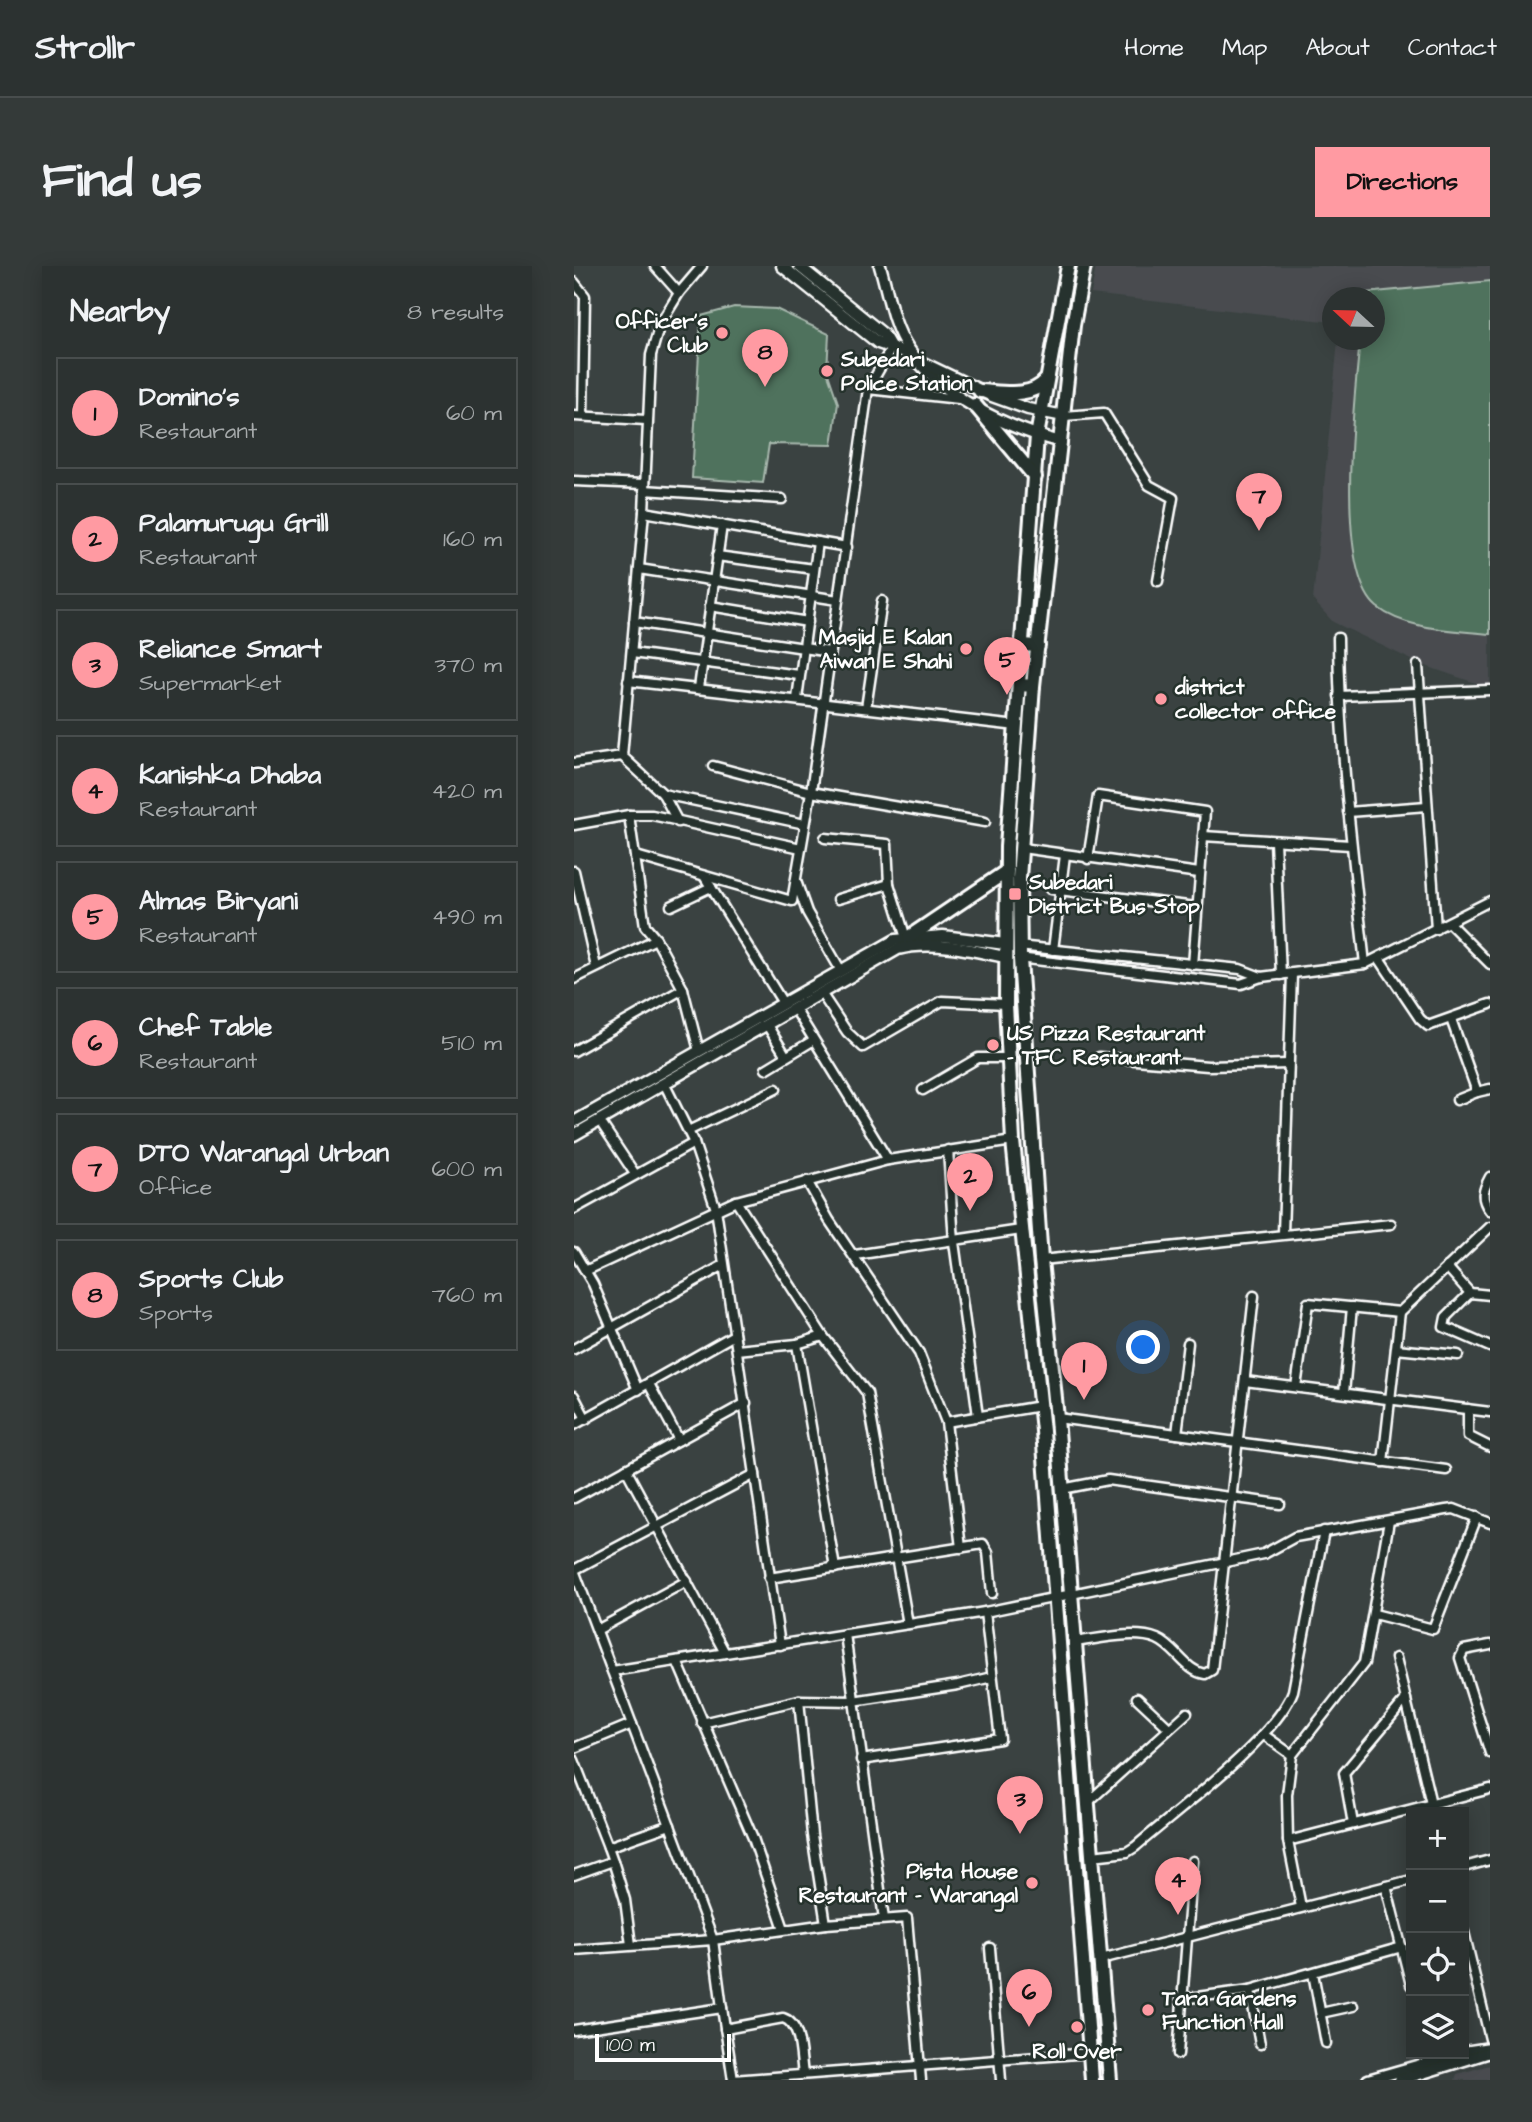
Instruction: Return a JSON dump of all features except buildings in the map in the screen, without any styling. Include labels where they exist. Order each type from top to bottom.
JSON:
[{"type":"main road","points":[[1068,266],[1037,436],[1022,645],[1026,685],[1020,952],[1041,1260],[1072,1593],[1110,2080]]},
{"type":"main road","points":[[1084,266],[1073,325],[1038,646],[1017,726],[1007,871],[1005,951],[1013,1141],[1040,1406],[1092,2080]]},
{"type":"main road","points":[[980,391],[1022,393],[1041,386],[1046,380]]},
{"type":"main road","points":[[975,405],[1035,477]]},
{"type":"main road","points":[[1022,645],[1038,646]]},
{"type":"main road","points":[[907,937],[1007,871]]},
{"type":"street","points":[[655,266],[680,293]]},
{"type":"street","points":[[622,756],[644,512],[651,355],[660,324],[702,266]]},
{"type":"street","points":[[782,266],[878,343],[931,363],[980,391],[1041,412],[1064,416],[1104,413],[1149,485],[1173,498],[1158,581]]},
{"type":"street","points":[[799,266],[883,334],[891,347]]},
{"type":"street","points":[[880,266],[900,332],[925,370],[962,399],[1037,436],[1061,442]]},
{"type":"street","points":[[574,282],[585,296],[579,356],[579,416],[646,420]]},
{"type":"street","points":[[636,856],[792,901],[811,792],[868,389],[891,347]]},
{"type":"street","points":[[868,389],[962,399]]},
{"type":"street","points":[[574,481],[782,499]]},
{"type":"street","points":[[644,512],[846,547]]},
{"type":"street","points":[[699,688],[722,525]]},
{"type":"street","points":[[797,699],[818,542]]},
{"type":"street","points":[[717,556],[814,569]]},
{"type":"street","points":[[639,569],[838,600]]},
{"type":"street","points":[[866,708],[882,601]]},
{"type":"street","points":[[710,606],[808,622]]},
{"type":"street","points":[[634,621],[830,652]]},
{"type":"street","points":[[1338,638],[1339,696],[1350,845],[1364,964]]},
{"type":"street","points":[[632,653],[703,660],[799,675]]},
{"type":"street","points":[[1419,666],[1418,693],[1436,929]]},
{"type":"street","points":[[628,681],[1017,726]]},
{"type":"street","points":[[1339,696],[1490,690]]},
{"type":"street","points":[[574,763],[622,756]]},
{"type":"street","points":[[622,756],[663,794],[678,822]]},
{"type":"street","points":[[713,766],[811,792],[907,806],[985,822]]},
{"type":"street","points":[[663,794],[805,824]]},
{"type":"street","points":[[1087,859],[1098,796],[1205,812],[1193,965]]},
{"type":"street","points":[[1348,811],[1427,806]]},
{"type":"street","points":[[574,825],[629,815],[652,815],[801,848]]},
{"type":"street","points":[[629,815],[645,926],[656,939],[683,989],[699,1051]]},
{"type":"street","points":[[1203,836],[1350,845]]},
{"type":"street","points":[[825,838],[885,842],[888,847],[889,884],[907,937]]},
{"type":"street","points":[[1275,841],[1280,975]]},
{"type":"street","points":[[1022,848],[1199,873]]},
{"type":"street","points":[[1053,950],[1056,891],[1065,855]]},
{"type":"street","points":[[574,871],[596,967]]},
{"type":"street","points":[[704,876],[783,1003]]},
{"type":"street","points":[[796,880],[807,912],[841,968]]},
{"type":"street","points":[[838,899],[889,884]]},
{"type":"street","points":[[671,906],[711,887]]},
{"type":"street","points":[[1056,891],[1196,907]]},
{"type":"street","points":[[574,1135],[905,947],[1020,952],[1241,984],[1261,977],[1364,964],[1490,901]]},
{"type":"street","points":[[1449,923],[1490,964]]},
{"type":"street","points":[[574,1122],[841,968],[895,940],[907,937],[943,936],[1005,951],[1053,950],[1240,970],[1261,977]]},
{"type":"street","points":[[574,979],[656,939]]},
{"type":"street","points":[[1379,958],[1428,1026],[1490,1003]]},
{"type":"street","points":[[1283,1233],[1292,974]]},
{"type":"street","points":[[574,1051],[683,989]]},
{"type":"street","points":[[821,993],[847,1032],[863,1047],[942,1001],[1006,1004]]},
{"type":"street","points":[[794,1009],[888,1160]]},
{"type":"street","points":[[1451,1018],[1477,1092]]},
{"type":"street","points":[[767,1025],[786,1056]]},
{"type":"street","points":[[766,1069],[809,1043]]},
{"type":"street","points":[[1099,1057],[1208,1066],[1289,1064]]},
{"type":"street","points":[[923,1090],[978,1058],[1009,1058]]},
{"type":"street","points":[[664,1083],[694,1143],[716,1209],[722,1266],[746,1402],[780,1644]]},
{"type":"street","points":[[688,1131],[776,1089]]},
{"type":"street","points":[[1457,1100],[1490,1089]]},
{"type":"street","points":[[599,1120],[635,1174]]},
{"type":"street","points":[[585,1271],[736,1201],[888,1160],[1013,1141]]},
{"type":"street","points":[[574,1209],[694,1143]]},
{"type":"street","points":[[948,1150],[954,1242],[978,1416]]},
{"type":"street","points":[[1490,1177],[1483,1191],[1483,1199],[1490,1211]]},
{"type":"street","points":[[807,1181],[828,1220],[855,1255],[919,1353],[946,1422],[961,1548]]},
{"type":"street","points":[[736,1201],[823,1336],[867,1393],[908,1624]]},
{"type":"street","points":[[1041,1260],[1391,1224]]},
{"type":"street","points":[[1383,1462],[1400,1312],[1490,1227]]},
{"type":"street","points":[[855,1255],[1021,1230]]},
{"type":"street","points":[[574,1252],[638,1390]]},
{"type":"street","points":[[574,1349],[722,1266]]},
{"type":"street","points":[[1447,1267],[1470,1293],[1490,1295]]},
{"type":"street","points":[[1470,1293],[1446,1317],[1444,1327],[1490,1348]]},
{"type":"street","points":[[1075,1642],[1151,1637],[1169,1647],[1197,1672],[1210,1673],[1226,1563],[1254,1296]]},
{"type":"street","points":[[1296,1387],[1306,1307],[1312,1302],[1400,1312]]},
{"type":"street","points":[[1344,1393],[1352,1307]]},
{"type":"street","points":[[574,1425],[734,1335]]},
{"type":"street","points":[[737,1350],[797,1344],[823,1336]]},
{"type":"street","points":[[1177,1434],[1188,1343]]},
{"type":"street","points":[[797,1344],[835,1568]]},
{"type":"street","points":[[1396,1349],[1458,1355]]},
{"type":"street","points":[[1245,1381],[1490,1412]]},
{"type":"street","points":[[649,1384],[679,1440]]},
{"type":"street","points":[[574,1396],[586,1419]]},
{"type":"street","points":[[574,1497],[746,1402]]},
{"type":"street","points":[[946,1422],[1040,1406]]},
{"type":"street","points":[[1468,1409],[1468,1436],[1490,1447]]},
{"type":"street","points":[[1057,1418],[1446,1470]]},
{"type":"street","points":[[626,1469],[725,1653]]},
{"type":"street","points":[[755,1475],[574,1570],[713,1940],[733,2080],[1000,2057],[1090,2053]]},
{"type":"street","points":[[1062,1489],[1108,1480],[1280,1504]]},
{"type":"street","points":[[612,1671],[985,1612],[1264,1555],[1295,1537],[1450,1509],[1490,1523]]},
{"type":"street","points":[[1374,1614],[1433,1629],[1477,1517]]},
{"type":"street","points":[[1301,1907],[1288,1841],[1287,1795],[1292,1755],[1364,1663],[1389,1521]]},
{"type":"street","points":[[1092,1856],[1127,1852],[1135,1847],[1264,1735],[1289,1702],[1324,1531]]},
{"type":"street","points":[[769,1578],[985,1546],[992,1593]]},
{"type":"street","points":[[597,1630],[687,1581]]},
{"type":"street","points":[[861,1760],[1000,1739],[985,1612]]},
{"type":"street","points":[[845,1634],[884,1919]]},
{"type":"street","points":[[1490,1645],[1464,1650],[1460,1658],[1490,1753]]},
{"type":"street","points":[[1395,1658],[1432,1807]]},
{"type":"street","points":[[677,1661],[753,1838],[784,1929]]},
{"type":"street","points":[[702,1723],[799,1700],[853,1700],[958,1685],[992,1677]]},
{"type":"street","points":[[1137,1698],[1169,1728]]},
{"type":"street","points":[[1353,1824],[1344,1773],[1406,1699]]},
{"type":"street","points":[[799,1700],[812,1835],[826,1924]]},
{"type":"street","points":[[1087,1803],[1187,1713]]},
{"type":"street","points":[[574,1748],[632,1724]]},
{"type":"street","points":[[1264,1735],[1292,1755]]},
{"type":"street","points":[[574,1760],[613,1861],[625,1900],[631,1945]]},
{"type":"street","points":[[1435,1807],[1490,1789]]},
{"type":"street","points":[[1288,1841],[1406,1813]]},
{"type":"street","points":[[608,1847],[670,1825]]},
{"type":"street","points":[[1469,1866],[1490,1860]]},
{"type":"street","points":[[574,1875],[613,1861]]},
{"type":"street","points":[[1178,2054],[1193,1861]]},
{"type":"street","points":[[1101,1959],[1406,1881]]},
{"type":"street","points":[[1386,1886],[1406,1964]]},
{"type":"street","points":[[574,1950],[713,1940],[826,1924],[907,1918],[921,2080]]},
{"type":"street","points":[[1464,1933],[1490,2039]]},
{"type":"street","points":[[1181,1999],[1250,1990],[1402,1947]]},
{"type":"street","points":[[990,1948],[1001,2080]]},
{"type":"street","points":[[1314,1973],[1326,2043]]},
{"type":"street","points":[[1250,1990],[1260,2044]]},
{"type":"street","points":[[1321,2014],[1353,2006]]},
{"type":"street","points":[[574,2030],[722,2008]]},
{"type":"street","points":[[725,2029],[783,2018],[789,2020],[796,2030],[803,2074]]},
{"type":"street","points":[[1469,2052],[1490,2050]]},
{"type":"street","points":[[1400,2080],[1490,2050]]},
{"type":"street","points":[[1368,2080],[1442,2059]]},
{"type":"shaded area","points":[[1096,266],[1490,266],[1490,688],[1420,664],[1333,622],[1313,600],[1337,350],[1385,350],[1385,287],[1322,287],[1322,321],[1091,294]]},
{"type":"shaded area","points":[[1490,2065],[1490,2080],[1455,2080],[1457,2074]]},
{"type":"green space","points":[[1490,281],[1490,634],[1446,630],[1402,620],[1377,607],[1363,587],[1355,558],[1351,521],[1354,399],[1359,350],[1385,350],[1385,291]]},
{"type":"green space","points":[[734,307],[776,309],[829,334],[827,371],[838,403],[832,445],[769,444],[763,483],[692,478],[701,316]]},
{"type":"place","name":"Officer's Club","points":[[722,333]]},
{"type":"place","name":"Subedari Police Station","points":[[827,371]]},
{"type":"place","name":"Sports Club","points":[[765,387]]},
{"type":"place","name":"DTO Warangal Urban","points":[[1259,531]]},
{"type":"place","name":"Masjid E Kalan Aiwan E Shahi","points":[[966,649]]},
{"type":"place","name":"Almas Biryani","points":[[1007,695]]},
{"type":"place","name":"district collector office","points":[[1161,699]]},
{"type":"place","name":"Subedari District Bus Stop","points":[[1015,894]]},
{"type":"place","name":"US Pizza Restaurant - TFC Restaurant","points":[[993,1045]]},
{"type":"place","name":"Palamurugu Grill","points":[[970,1211]]},
{"type":"place","name":"Domino's","points":[[1084,1400]]},
{"type":"place","name":"Reliance Smart","points":[[1020,1834]]},
{"type":"place","name":"Pista House Restaurant - Warangal","points":[[1032,1883]]},
{"type":"place","name":"Kanishka Dhaba","points":[[1178,1915]]},
{"type":"place","name":"Tara Gardens Function Hall","points":[[1148,2010]]},
{"type":"place","name":"Chef Table","points":[[1029,2027]]},
{"type":"place","name":"Roll Over","points":[[1077,2027]]}]
